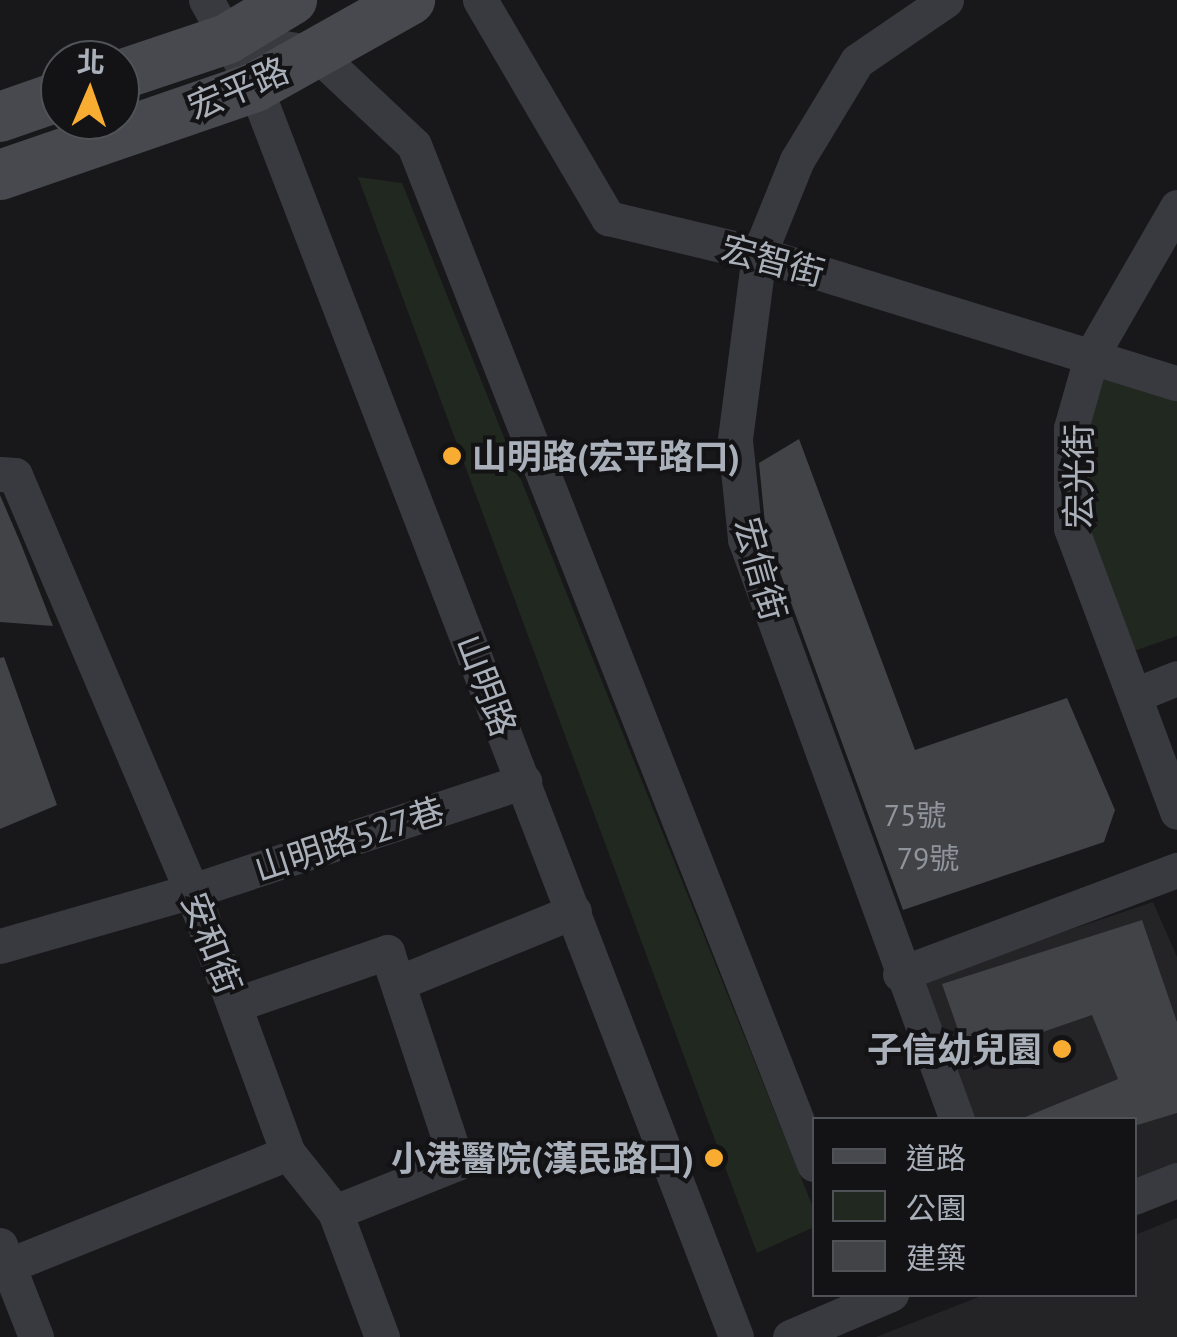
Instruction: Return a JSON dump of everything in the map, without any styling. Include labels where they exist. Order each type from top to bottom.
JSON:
[{"type":"street","name":"宏平路","points":[[140,63],[216,19],[292,0]]},
{"type":"street","name":"宏平路","points":[[0,175],[255,87],[410,0]]},
{"type":"street","name":"宏智街","points":[[480,0],[608,218],[759,254],[1177,383]]},
{"type":"street","name":"宏信街","points":[[946,0],[857,61],[796,160],[759,254],[735,440],[745,540],[900,974],[957,1117]]},
{"type":"street","points":[[216,19],[316,53],[414,145],[812,1159]]},
{"type":"street","name":"山明路","points":[[216,19],[255,87],[736,1337]]},
{"type":"street","points":[[0,117],[40,103]]},
{"type":"street","name":"宏光街","points":[[1177,207],[1092,354],[1072,428],[1071,528],[1177,812]]},
{"type":"street","name":"安和街","points":[[0,474],[15,475],[192,891],[288,1153],[334,1212],[382,1337]]},
{"type":"street","points":[[1135,695],[1177,678]]},
{"type":"street","name":"山明路527巷","points":[[0,946],[192,891],[524,780]]},
{"type":"street","points":[[900,974],[1177,870]]},
{"type":"street","points":[[398,984],[574,911]]},
{"type":"street","points":[[236,1004],[387,952],[456,1163],[334,1212]]},
{"type":"street","points":[[36,1337],[5,1254],[288,1153]]},
{"type":"street","points":[[1137,1196],[1177,1180]]},
{"type":"street","points":[[790,1337],[875,1298]]},
{"type":"shaded area","name":"子信幼兒園","points":[[1153,902],[1177,957],[1177,1165],[1137,1180],[1137,1117],[971,1117],[924,979]]},
{"type":"shaded area","points":[[1177,1218],[1177,1337],[876,1337],[979,1297],[1137,1297],[1137,1234]]},
{"type":"green space","points":[[358,177],[402,183],[812,1205],[812,1228],[757,1253]]},
{"type":"green space","points":[[1099,370],[1177,396],[1177,636],[1131,652],[1085,526],[1084,430]]},
{"type":"building","points":[[799,439],[915,750],[1067,698],[1115,810],[1104,842],[903,910],[766,534],[759,463]]},
{"type":"building","points":[[0,495],[21,544],[53,626],[0,622]]},
{"type":"building","points":[[4,657],[57,805],[0,829],[0,658]]},
{"type":"building","name":"子信幼兒園","points":[[1142,920],[1177,1022],[1177,1113],[1137,1125],[1137,1117],[1025,1117],[1118,1079],[1092,1015],[968,1058],[942,984]]},
{"type":"place","name":"山明路(宏平路口)","points":[[452,456]]},
{"type":"place","name":"子信幼兒園","points":[[1062,1049]]},
{"type":"place","name":"小港醫院(漢民路口)","points":[[714,1158]]}]
